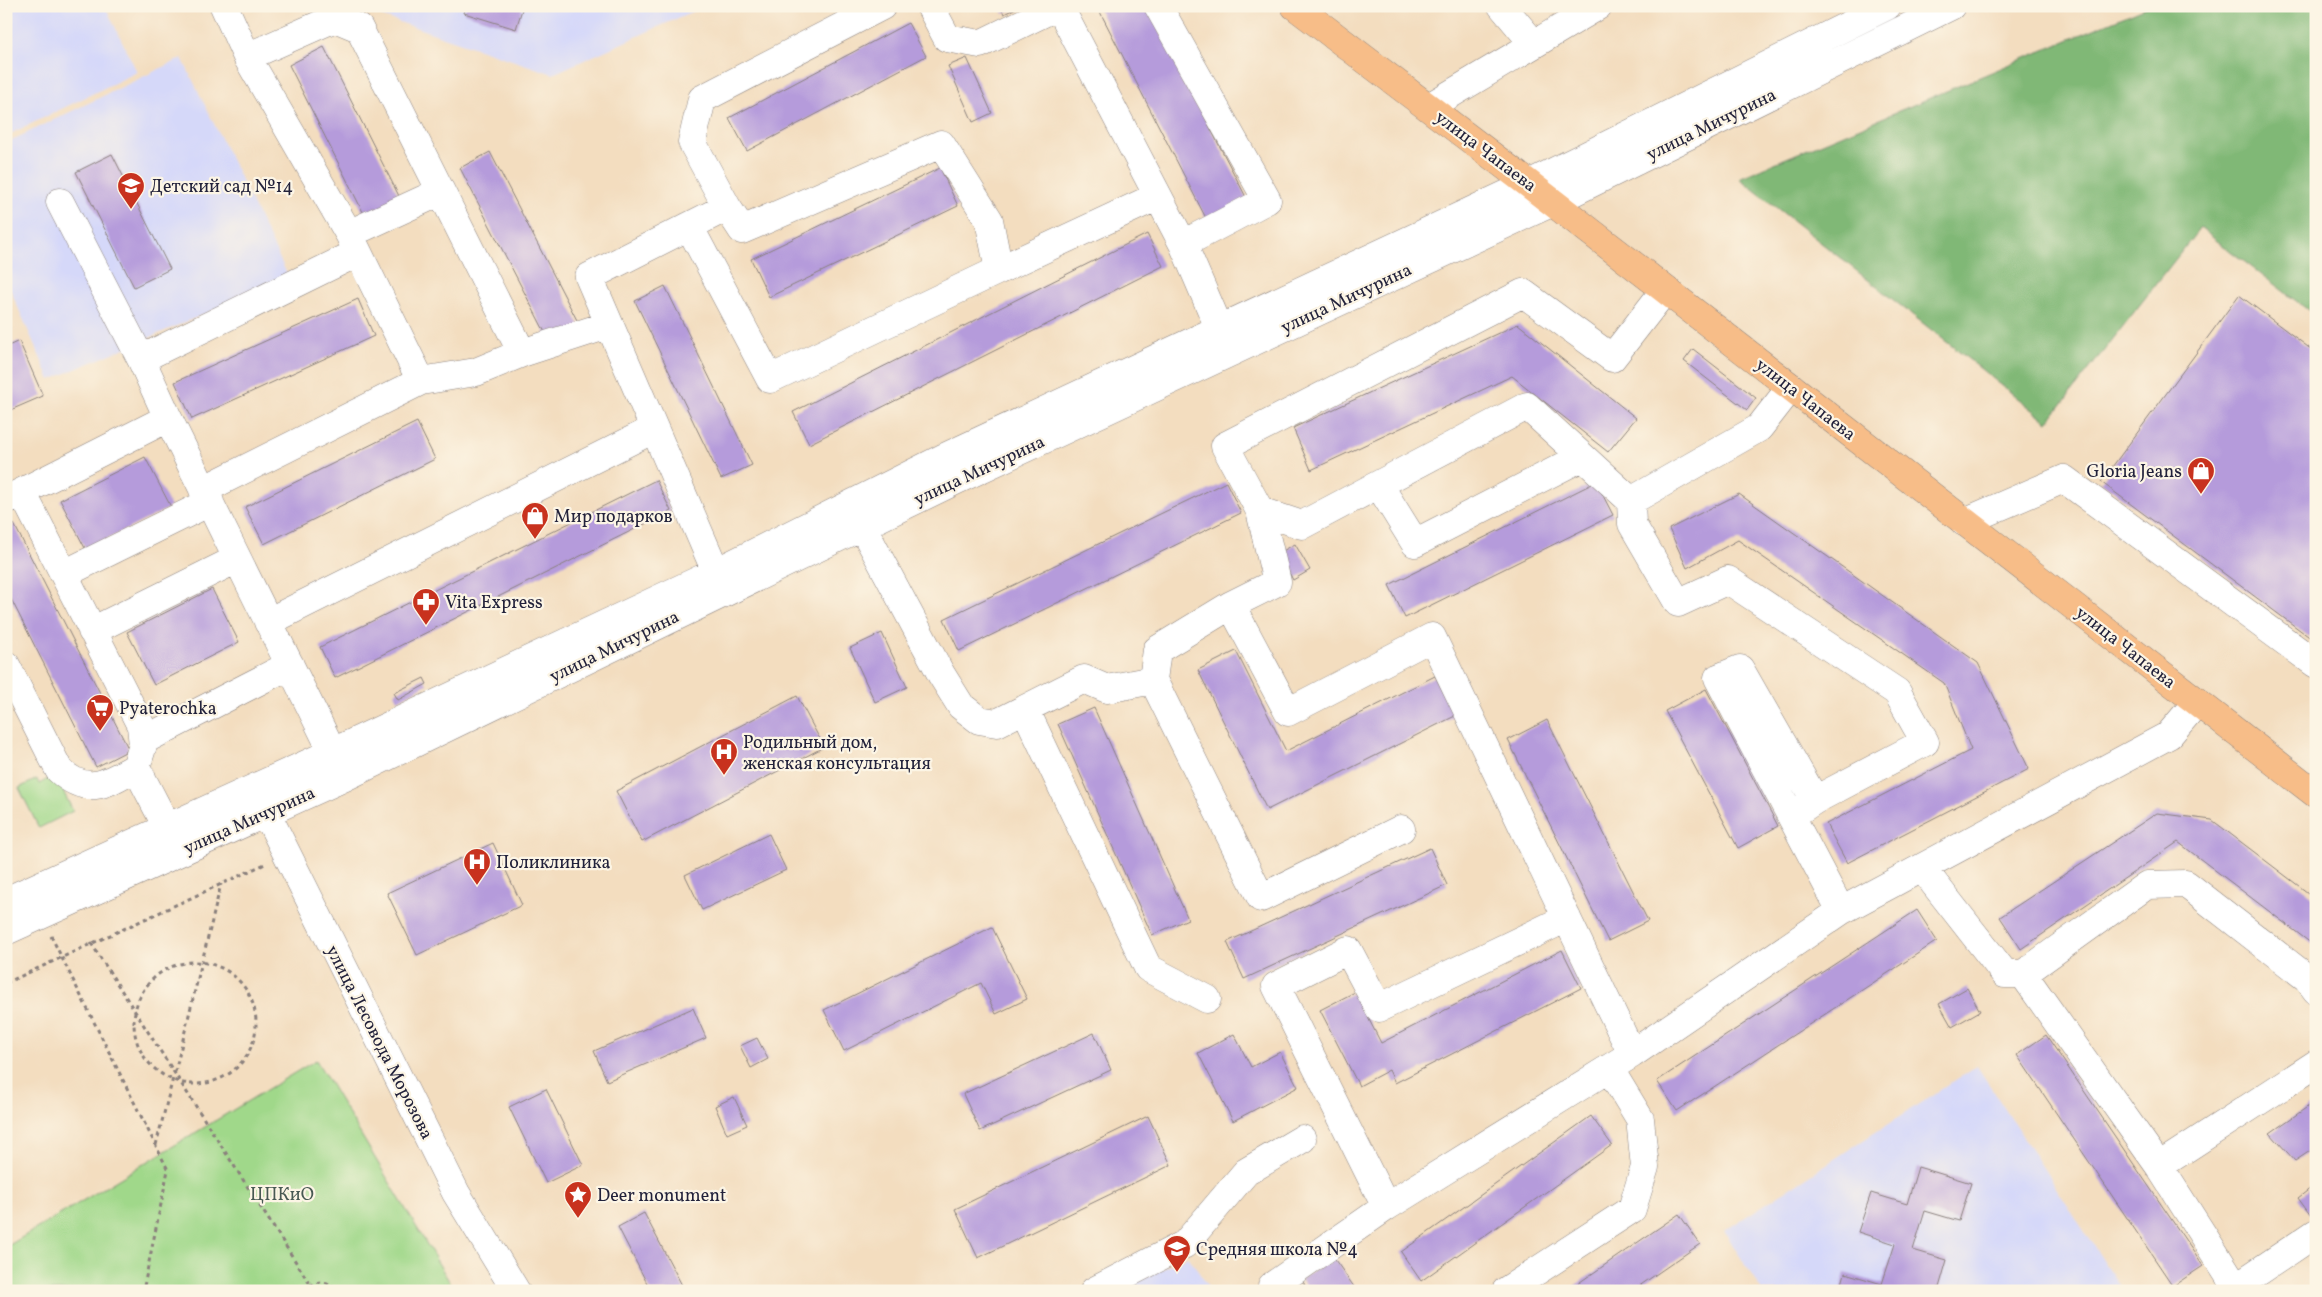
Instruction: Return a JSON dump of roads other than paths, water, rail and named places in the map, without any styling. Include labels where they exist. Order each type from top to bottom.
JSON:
[{"type":"main road","name":"улица Чапаева","points":[[1295,6],[1553,202],[2197,702],[2314,786]]},
{"type":"street","points":[[224,6],[247,57],[353,244],[420,381]]},
{"type":"street","points":[[882,6],[702,99],[692,142],[727,207],[742,230],[941,144],[989,220],[999,270]]},
{"type":"street","points":[[930,6],[947,38],[980,44],[1058,6],[1183,244],[1220,330]]},
{"type":"street","points":[[1158,6],[1267,200],[1183,244]]},
{"type":"street","points":[[1502,6],[1533,44]]},
{"type":"street","points":[[1429,108],[1598,6]]},
{"type":"street","name":"улица Мичурина","points":[[6,901],[333,752],[716,572],[943,458],[1529,184],[1887,6]]},
{"type":"street","name":"улица Мичурина","points":[[6,931],[345,777],[862,526],[1553,202],[1951,6]]},
{"type":"street","points":[[247,57],[335,18],[359,28],[522,352]]},
{"type":"street","points":[[141,359],[353,244],[440,192]]},
{"type":"street","points":[[689,226],[770,379],[1158,196]]},
{"type":"street","points":[[60,202],[141,359],[206,496],[345,777]]},
{"type":"street","points":[[716,572],[608,325],[589,277],[727,207]]},
{"type":"street","points":[[1401,829],[1261,898],[1153,680],[1157,650],[1231,605],[1277,582],[1260,511],[1225,446],[1523,293],[1612,358],[1665,290]]},
{"type":"street","points":[[64,574],[420,381],[476,372],[522,352],[608,325]]},
{"type":"street","points":[[1630,501],[1759,428],[1791,387]]},
{"type":"street","points":[[1260,511],[1302,525],[1527,406],[1630,501],[1632,524],[1678,603],[1728,580],[1897,692],[1925,742],[1815,800],[1791,816]]},
{"type":"street","points":[[167,827],[136,767],[144,740],[141,726],[64,574],[14,496],[168,418]]},
{"type":"street","points":[[268,622],[654,429]]},
{"type":"street","points":[[1379,484],[1415,543],[1582,457]]},
{"type":"street","points":[[1964,522],[2064,479],[2316,664]]},
{"type":"street","points":[[862,526],[941,674],[961,706],[979,720],[997,723],[1084,679],[1107,689],[1153,680]]},
{"type":"street","points":[[92,631],[237,559]]},
{"type":"street","points":[[1231,605],[1288,712],[1432,637],[1567,918],[1621,1061],[1640,1119],[1645,1167],[1632,1208],[1506,1291]]},
{"type":"street","points":[[6,665],[60,770],[70,780],[92,786],[105,783],[136,767]]},
{"type":"street","points":[[144,740],[290,666]]},
{"type":"street","points":[[1815,800],[1740,669],[1718,678],[1841,911]]},
{"type":"street","points":[[1276,1291],[1272,1286],[1386,1207],[1621,1061],[1841,911],[2168,735],[2197,702]]},
{"type":"street","points":[[1025,709],[1148,968],[1207,999]]},
{"type":"street","name":"улица Лесовода Морозова","points":[[254,787],[265,813],[456,1194],[516,1291]]},
{"type":"street","points":[[1922,868],[2005,974],[2023,974],[2147,885],[2186,884],[2307,978],[2316,990]]},
{"type":"street","points":[[1386,1207],[1276,986],[1348,950],[1379,1008],[1567,918]]},
{"type":"street","points":[[2023,974],[2159,1166],[2233,1289],[2316,1232]]},
{"type":"street","points":[[2159,1166],[2316,1064]]},
{"type":"street","points":[[1094,1291],[1185,1244],[1246,1172],[1302,1139]]},
{"type":"place","name":"Детский сад №14","points":[[131,210]]},
{"type":"place","name":"Gloria Jeans","points":[[2201,495]]},
{"type":"place","name":"Мир подарков","points":[[535,540]]},
{"type":"place","name":"Vita Express","points":[[426,626]]},
{"type":"place","name":"Pyaterochka","points":[[100,732]]},
{"type":"place","name":"Родильный дом, женская консультация","points":[[724,776]]},
{"type":"place","name":"Поликлиника","points":[[477,886]]},
{"type":"place","name":"Deer monument","points":[[578,1219]]},
{"type":"place","name":"Средняя школа №4","points":[[1177,1273]]},
{"type":"park label","name":"ЦПКиО","points":[[282,1194]]}]
